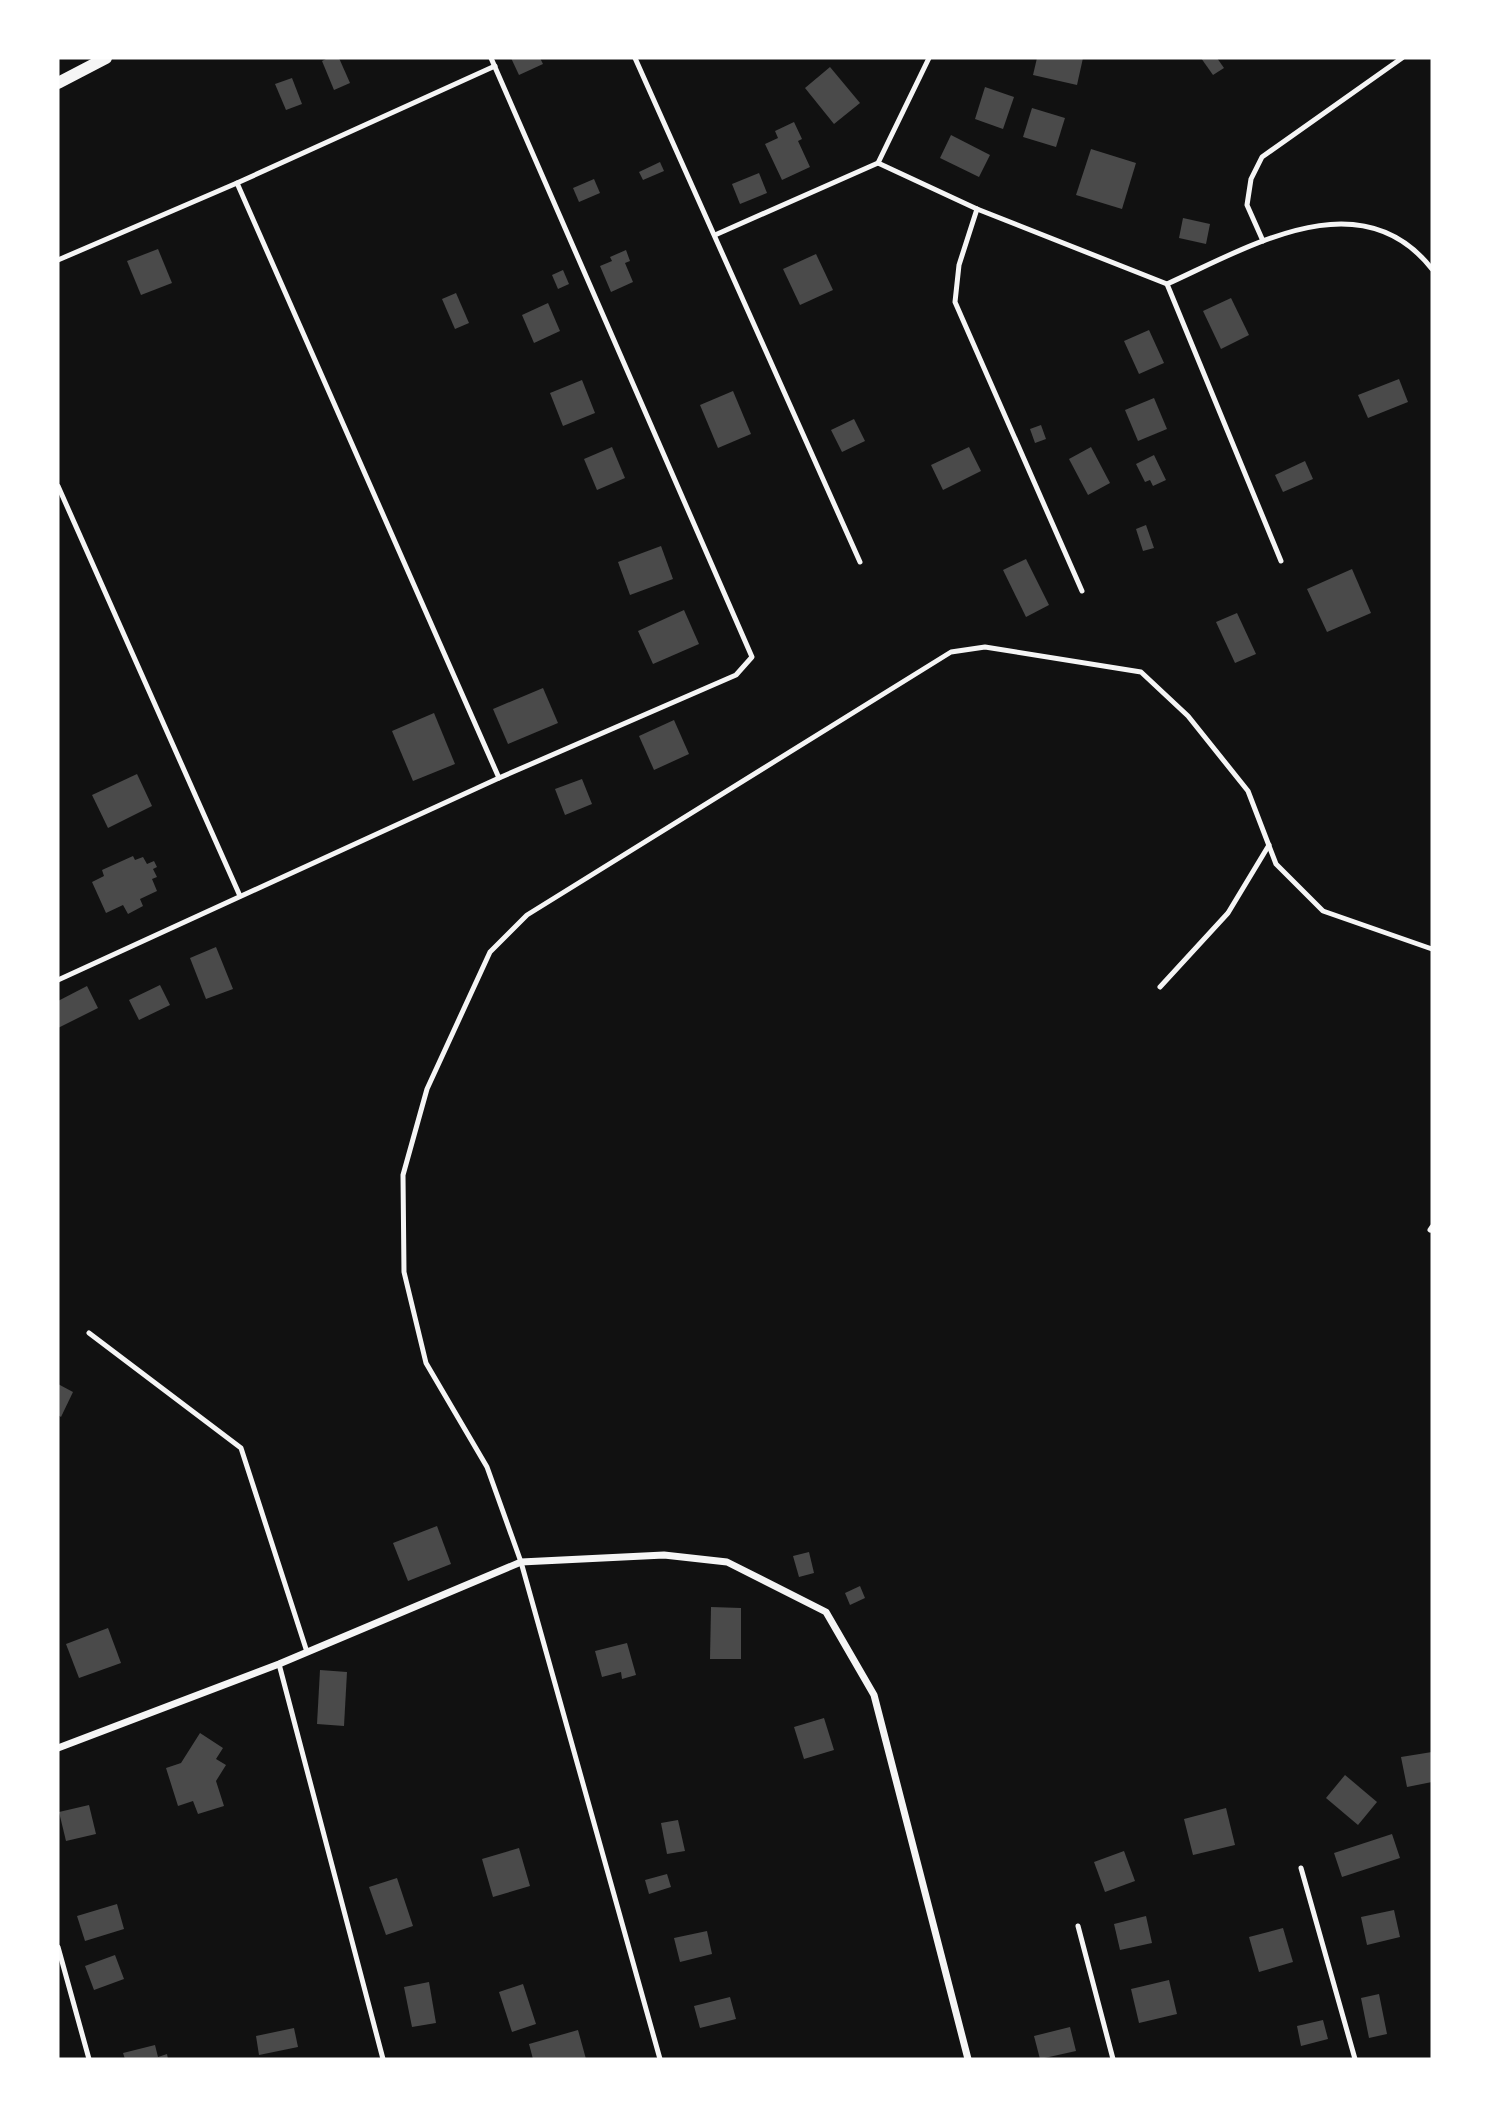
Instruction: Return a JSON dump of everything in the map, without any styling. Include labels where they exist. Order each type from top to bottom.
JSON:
[{"type":"street","points":[[58,83],[106,58]]},
{"type":"street","points":[[58,1748],[279,1664],[522,1562],[664,1555],[727,1562],[826,1612],[874,1695],[968,2059]]},
{"type":"lane","points":[[58,980],[499,778],[736,675],[752,657],[491,58]]},
{"type":"lane","points":[[635,58],[860,562]]},
{"type":"lane","points":[[715,235],[878,163],[929,58]]},
{"type":"lane","points":[[1263,241],[1248,205],[1251,179],[1262,157],[1402,58]]},
{"type":"lane","points":[[58,260],[237,183],[495,66]]},
{"type":"lane","points":[[878,163],[977,209],[1167,284],[1263,241],[1322,224],[1358,223],[1393,233],[1418,251],[1432,269]]},
{"type":"lane","points":[[237,183],[499,778]]},
{"type":"lane","points":[[977,209],[959,265],[955,302],[1082,591]]},
{"type":"lane","points":[[1167,284],[1281,561]]},
{"type":"lane","points":[[58,486],[240,896]]},
{"type":"lane","points":[[660,2059],[522,1562],[487,1467],[426,1363],[404,1272],[403,1175],[427,1089],[490,952],[527,915],[951,652],[985,647],[1141,672],[1188,716],[1248,791],[1276,864],[1323,911],[1432,949]]},
{"type":"lane","points":[[1160,987],[1228,913],[1269,845]]},
{"type":"lane","points":[[89,1333],[241,1448],[307,1652]]},
{"type":"lane","points":[[279,1664],[383,2059]]},
{"type":"lane","points":[[1301,1868],[1355,2059]]},
{"type":"lane","points":[[1078,1926],[1113,2059]]},
{"type":"lane","points":[[58,1947],[89,2059]]},
{"type":"building","points":[[339,58],[350,83],[334,90],[322,61]]},
{"type":"building","points":[[511,58],[540,58],[543,64],[519,75]]},
{"type":"building","points":[[1037,58],[1083,58],[1077,85],[1033,75]]},
{"type":"building","points":[[1201,58],[1217,58],[1224,68],[1213,75]]},
{"type":"building","points":[[830,67],[860,103],[834,124],[805,88]]},
{"type":"building","points":[[292,78],[302,104],[286,110],[275,84]]},
{"type":"building","points":[[985,87],[1014,97],[1003,129],[975,119]]},
{"type":"building","points":[[1032,108],[1065,118],[1056,147],[1023,137]]},
{"type":"building","points":[[794,122],[802,139],[798,141],[810,167],[782,180],[765,144],[778,138],[775,131]]},
{"type":"building","points":[[951,135],[990,155],[979,177],[940,158]]},
{"type":"building","points":[[1091,149],[1136,163],[1122,209],[1076,195]]},
{"type":"building","points":[[660,162],[664,171],[643,180],[639,172]]},
{"type":"building","points":[[759,173],[767,193],[740,204],[732,184]]},
{"type":"building","points":[[594,179],[600,193],[579,202],[573,188]]},
{"type":"building","points":[[1183,218],[1210,224],[1206,244],[1179,238]]},
{"type":"building","points":[[158,249],[172,283],[141,295],[127,261]]},
{"type":"building","points":[[626,250],[630,261],[625,263],[633,282],[611,292],[600,266],[612,261],[610,257]]},
{"type":"building","points":[[816,254],[833,290],[800,305],[783,269]]},
{"type":"building","points":[[563,270],[569,284],[558,289],[552,275]]},
{"type":"building","points":[[456,293],[469,323],[455,329],[442,299]]},
{"type":"building","points":[[1231,298],[1249,335],[1221,349],[1203,311]]},
{"type":"building","points":[[548,303],[560,331],[534,343],[522,315]]},
{"type":"building","points":[[1149,330],[1164,363],[1139,374],[1124,341]]},
{"type":"building","points":[[1399,379],[1408,402],[1368,418],[1358,395]]},
{"type":"building","points":[[582,380],[595,413],[563,426],[550,393]]},
{"type":"building","points":[[733,391],[751,434],[718,448],[700,405]]},
{"type":"building","points":[[1154,398],[1167,429],[1138,441],[1125,410]]},
{"type":"building","points":[[854,419],[865,441],[842,452],[831,430]]},
{"type":"building","points":[[1041,425],[1046,439],[1035,443],[1030,429]]},
{"type":"building","points":[[612,447],[625,478],[597,490],[584,459]]},
{"type":"building","points":[[969,447],[981,471],[943,490],[931,465]]},
{"type":"building","points":[[1091,447],[1110,483],[1088,495],[1069,459]]},
{"type":"building","points":[[1154,455],[1166,480],[1153,486],[1150,480],[1145,482],[1136,464]]},
{"type":"building","points":[[1305,461],[1313,479],[1283,492],[1275,475]]},
{"type":"building","points":[[1146,525],[1154,548],[1143,551],[1136,529]]},
{"type":"building","points":[[661,546],[673,579],[630,595],[618,562]]},
{"type":"building","points":[[1026,559],[1049,605],[1026,617],[1003,570]]},
{"type":"building","points":[[1352,569],[1371,613],[1327,632],[1307,589]]},
{"type":"building","points":[[684,610],[699,644],[653,664],[638,631]]},
{"type":"building","points":[[1237,613],[1256,654],[1235,663],[1216,622]]},
{"type":"building","points":[[543,688],[558,723],[508,744],[493,709]]},
{"type":"building","points":[[434,713],[455,764],[413,781],[392,731]]},
{"type":"building","points":[[674,720],[689,754],[654,770],[639,736]]},
{"type":"building","points":[[137,774],[152,806],[108,828],[92,795]]},
{"type":"building","points":[[582,779],[592,804],[565,815],[555,789]]},
{"type":"building","points":[[133,856],[135,860],[143,857],[147,864],[154,861],[157,867],[153,869],[157,877],[152,879],[157,891],[140,899],[143,906],[128,914],[123,905],[106,913],[92,882],[104,876],[102,870]]},
{"type":"building","points":[[216,947],[233,989],[206,999],[190,958]]},
{"type":"building","points":[[160,985],[170,1005],[139,1020],[129,1000]]},
{"type":"building","points":[[87,986],[98,1008],[58,1028],[58,1001]]},
{"type":"building","points":[[58,1384],[73,1392],[61,1417],[58,1415]]},
{"type":"building","points":[[437,1526],[451,1564],[408,1581],[393,1543]]},
{"type":"building","points":[[809,1552],[814,1573],[799,1577],[793,1556]]},
{"type":"building","points":[[860,1586],[865,1598],[850,1605],[845,1593]]},
{"type":"building","points":[[711,1607],[741,1608],[741,1659],[710,1659]]},
{"type":"building","points":[[108,1628],[121,1663],[79,1678],[66,1644]]},
{"type":"building","points":[[627,1643],[636,1675],[622,1679],[621,1672],[602,1677],[595,1651]]},
{"type":"building","points":[[320,1670],[347,1672],[344,1726],[317,1724]]},
{"type":"building","points":[[824,1718],[834,1750],[804,1759],[794,1727]]},
{"type":"building","points":[[200,1733],[223,1748],[216,1759],[226,1765],[216,1781],[224,1806],[198,1814],[193,1801],[178,1806],[166,1768],[181,1763]]},
{"type":"building","points":[[1432,1752],[1432,1782],[1407,1787],[1401,1757]]},
{"type":"building","points":[[1345,1775],[1377,1802],[1358,1825],[1326,1798]]},
{"type":"building","points":[[89,1805],[96,1834],[66,1841],[59,1812]]},
{"type":"building","points":[[1226,1808],[1235,1845],[1193,1855],[1184,1819]]},
{"type":"building","points":[[678,1820],[685,1851],[667,1854],[661,1823]]},
{"type":"building","points":[[1392,1834],[1400,1858],[1342,1877],[1334,1853]]},
{"type":"building","points":[[519,1848],[530,1886],[493,1897],[482,1859]]},
{"type":"building","points":[[1124,1851],[1135,1881],[1105,1892],[1094,1862]]},
{"type":"building","points":[[667,1874],[671,1887],[649,1894],[645,1880]]},
{"type":"building","points":[[397,1878],[413,1926],[386,1935],[369,1887]]},
{"type":"building","points":[[117,1904],[124,1929],[85,1941],[77,1916]]},
{"type":"building","points":[[1394,1910],[1400,1937],[1367,1945],[1361,1917]]},
{"type":"building","points":[[1146,1916],[1152,1943],[1120,1950],[1114,1924]]},
{"type":"building","points":[[1283,1928],[1293,1962],[1259,1972],[1249,1937]]},
{"type":"building","points":[[707,1931],[712,1954],[680,1962],[674,1938]]},
{"type":"building","points":[[115,1955],[124,1979],[94,1990],[85,1966]]},
{"type":"building","points":[[1169,1980],[1177,2014],[1139,2023],[1131,1989]]},
{"type":"building","points":[[429,1982],[436,2023],[412,2027],[404,1987]]},
{"type":"building","points":[[523,1984],[536,2024],[512,2032],[499,1992]]},
{"type":"building","points":[[1379,1994],[1387,2034],[1369,2038],[1361,1998]]},
{"type":"building","points":[[730,1997],[736,2019],[700,2028],[694,2006]]},
{"type":"building","points":[[1323,2020],[1328,2039],[1301,2046],[1297,2026]]},
{"type":"building","points":[[1070,2027],[1076,2051],[1040,2059],[1034,2036]]},
{"type":"building","points":[[294,2028],[298,2047],[259,2055],[256,2036]]},
{"type":"building","points":[[578,2030],[586,2059],[533,2059],[529,2044]]},
{"type":"building","points":[[155,2045],[158,2057],[167,2054],[168,2059],[125,2059],[123,2053]]}]
